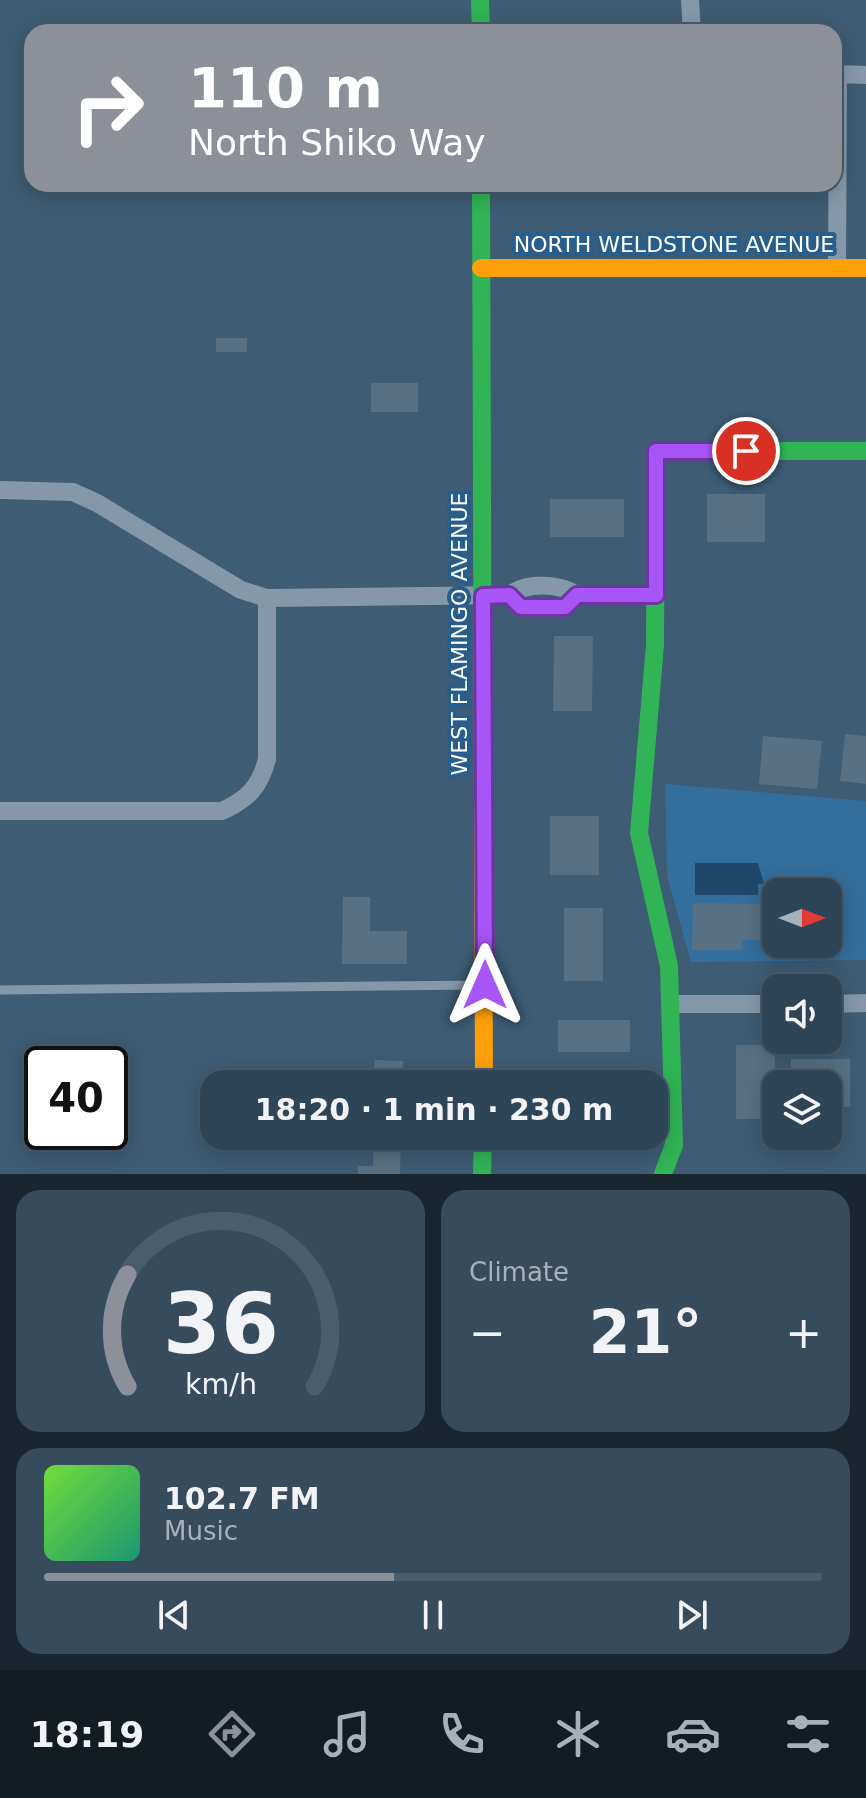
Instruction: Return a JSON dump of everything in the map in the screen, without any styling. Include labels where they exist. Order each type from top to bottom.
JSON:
[{"type":"street","points":[[480,0],[481,24]]},
{"type":"street","points":[[690,0],[692,24]]},
{"type":"street","points":[[842,74],[866,75]]},
{"type":"street","name":"WEST FLAMINGO AVENUE","points":[[481,192],[484,1070]]},
{"type":"street","points":[[837,192],[837,268]]},
{"type":"street","name":"NORTH WELDSTONE AVENUE","points":[[481,268],[866,268]]},
{"type":"street","points":[[663,1174],[674,1145],[669,966],[639,833],[655,645],[656,451],[866,451]]},
{"type":"street","points":[[0,490],[73,492],[97,503],[241,590],[267,598],[509,595],[521,607],[565,607],[577,595],[656,595]]},
{"type":"street","points":[[0,811],[222,811],[244,801],[262,781],[267,759],[267,598]]},
{"type":"street","points":[[842,1004],[866,1003]]},
{"type":"street","points":[[671,1004],[762,1004]]},
{"type":"street","points":[[482,1174],[483,1150]]},
{"type":"lane","points":[[0,990],[485,985]]},
{"type":"shaded area","points":[[665,784],[866,801],[866,960],[691,962],[667,876]]},
{"type":"shaded area","points":[[695,863],[758,863],[762,878],[762,884],[758,884],[758,895],[695,895]]},
{"type":"building","points":[[216,338],[247,338],[247,352],[216,352]]},
{"type":"building","points":[[371,383],[418,383],[418,412],[371,412]]},
{"type":"building","points":[[707,494],[765,494],[765,542],[707,542]]},
{"type":"building","points":[[550,499],[624,499],[624,537],[550,537]]},
{"type":"building","points":[[554,636],[593,636],[592,711],[553,711]]},
{"type":"building","points":[[845,734],[866,736],[866,784],[840,781]]},
{"type":"building","points":[[763,736],[822,741],[817,789],[759,784]]},
{"type":"building","points":[[550,816],[599,816],[599,875],[550,875]]},
{"type":"building","points":[[343,897],[370,897],[370,931],[407,931],[407,964],[342,964]]},
{"type":"building","points":[[693,903],[762,904],[762,941],[742,940],[742,950],[692,950]]},
{"type":"building","points":[[564,908],[603,908],[603,981],[564,981]]},
{"type":"building","points":[[558,1020],[630,1020],[630,1052],[558,1052]]},
{"type":"building","points":[[736,1045],[762,1045],[762,1054],[775,1054],[775,1070],[762,1070],[762,1119],[736,1119]]},
{"type":"building","points":[[791,1059],[850,1059],[850,1107],[842,1107],[842,1070],[791,1070]]},
{"type":"building","points":[[375,1060],[403,1061],[403,1070],[340,1070],[340,1069],[374,1069]]},
{"type":"building","points":[[374,1150],[401,1150],[400,1174],[358,1174],[358,1166],[373,1166]]},
{"type":"traffic: fast","points":[[480,0],[481,24]]},
{"type":"traffic: fast","points":[[481,192],[483,806]]},
{"type":"traffic: fast","points":[[663,1174],[674,1145],[669,966],[639,833],[655,645],[656,451],[866,451]]},
{"type":"traffic: fast","points":[[482,1174],[483,1150]]},
{"type":"traffic: slow","points":[[481,268],[866,268]]},
{"type":"traffic: slow","points":[[483,806],[484,1070]]},
{"type":"route","points":[[485,985],[483,596],[509,595],[521,607],[565,607],[577,595],[656,595],[656,451],[746,451]]}]
